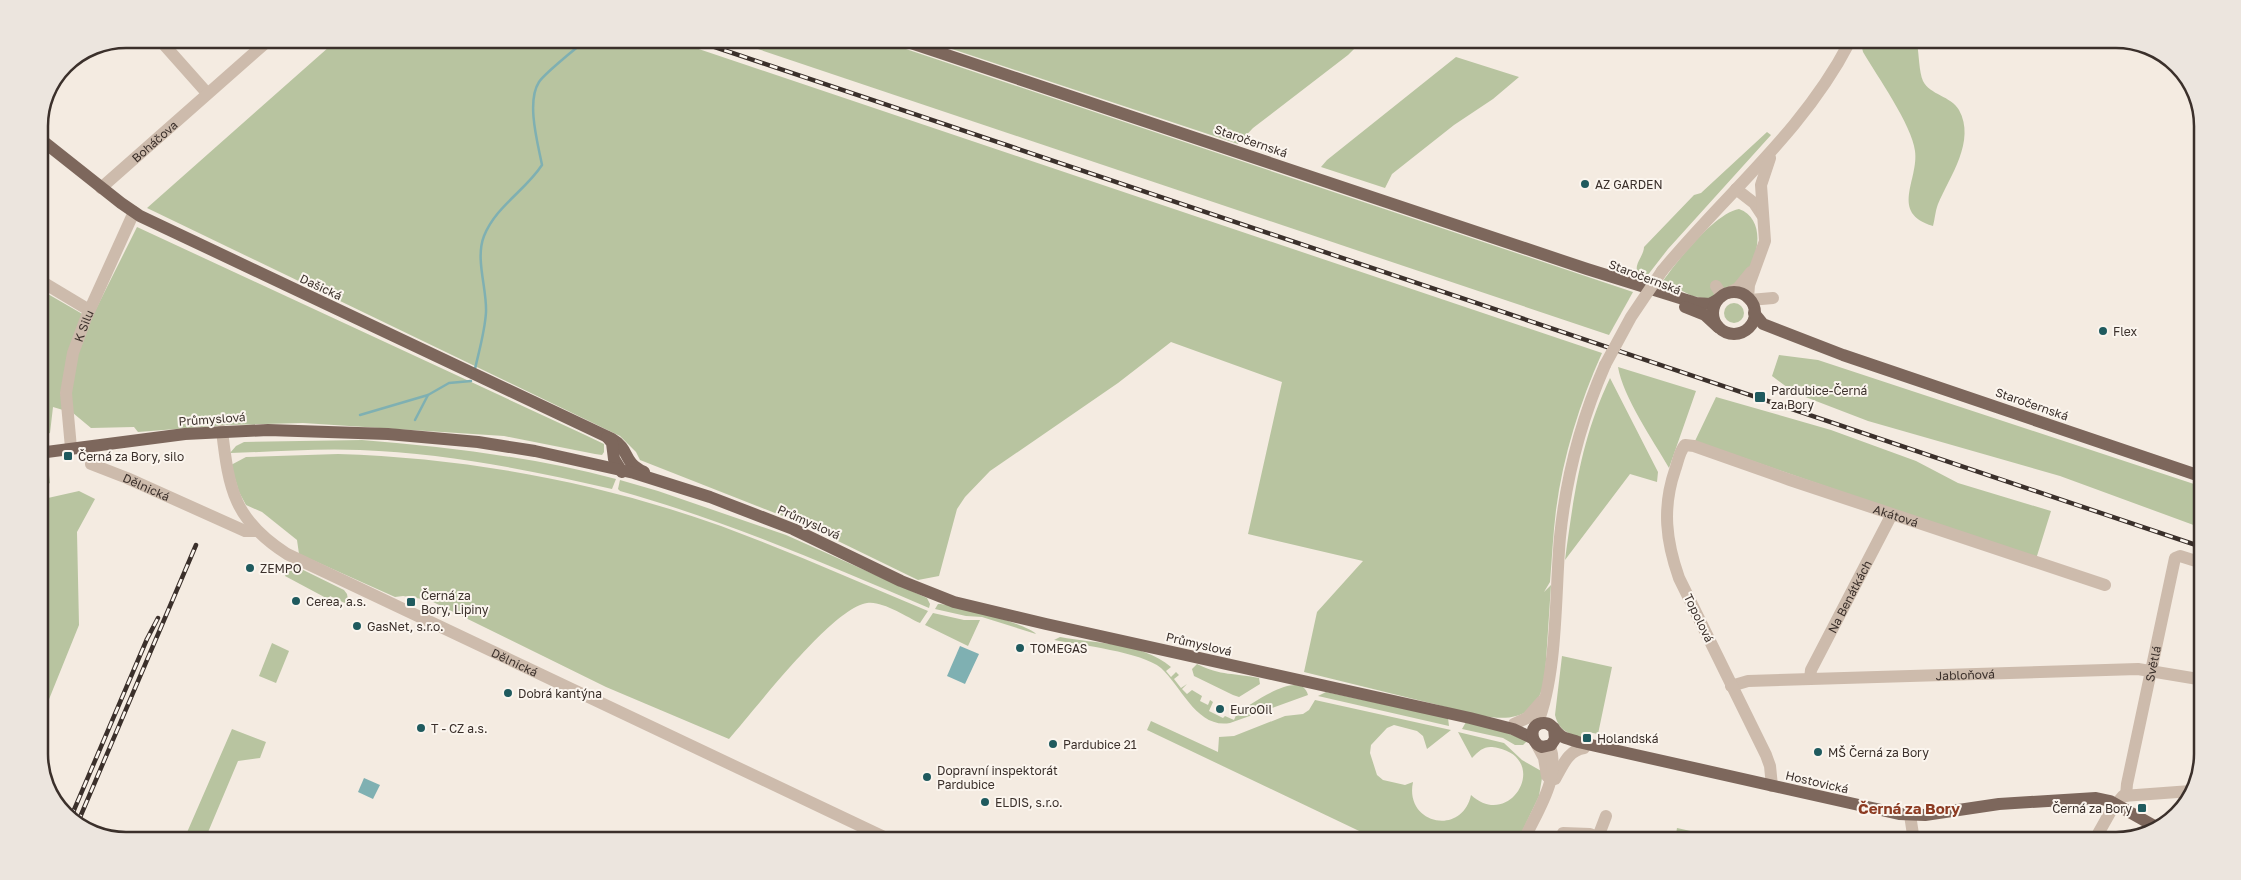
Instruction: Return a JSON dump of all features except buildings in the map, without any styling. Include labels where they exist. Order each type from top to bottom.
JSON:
[{"type":"main road","name":"Staročernská","points":[[926,48],[1587,269],[1696,303],[1706,304],[1721,294]]},
{"type":"main road","name":"Dašická","points":[[48,145],[134,212],[607,437],[621,446],[620,456],[632,466],[666,482]]},
{"type":"main road","name":"Staročernská","points":[[1587,269],[1697,311],[1718,327]]},
{"type":"main road","points":[[1721,294],[1740,294],[1752,306],[1750,326],[1740,333],[1728,333],[1718,327],[1713,315],[1721,294]]},
{"type":"main road","name":"Staročernská","points":[[1752,306],[1764,324],[1855,359],[2194,474]]},
{"type":"main road","name":"Staročernská","points":[[1740,333],[1759,331],[1855,359]]},
{"type":"main road","name":"Průmyslová","points":[[48,452],[222,431],[296,430],[388,434],[497,445],[601,465],[633,481],[772,525],[865,563]]},
{"type":"main road","name":"Průmyslová","points":[[388,434],[490,449],[577,467],[613,471],[666,482],[793,529],[923,590],[960,604],[1470,718],[1513,729],[1534,742]]},
{"type":"main road","points":[[601,465],[620,456],[625,465],[619,473]]},
{"type":"main road","name":"Průmyslová","points":[[1470,718],[1537,725]]},
{"type":"main road","name":"Hostovická","points":[[1537,725],[1543,723],[1553,727],[1566,738],[1633,755],[1910,815],[1934,814],[1999,804],[2096,798],[2115,804],[2150,824]]},
{"type":"main road","points":[[1534,742],[1532,731],[1537,725]]},
{"type":"main road","points":[[1550,745],[1555,739],[1553,727]]},
{"type":"main road","name":"Hostovická","points":[[1534,742],[1542,747],[1550,745],[1633,755]]},
{"type":"street","points":[[167,48],[207,93]]},
{"type":"street","name":"Boháčova","points":[[101,188],[260,48]]},
{"type":"street","points":[[1553,727],[1552,654],[1562,522],[1570,470],[1589,407],[1605,365],[1631,317],[1662,271],[1774,151],[1823,88],[1846,48]]},
{"type":"street","points":[[1752,306],[1749,285],[1759,262],[1765,237],[1761,181],[1774,151]]},
{"type":"street","points":[[1736,190],[1754,203],[1763,219]]},
{"type":"street","name":"K Silu","points":[[71,448],[66,386],[72,353],[89,310],[134,212]]},
{"type":"street","points":[[1721,294],[1738,288],[1759,262]]},
{"type":"street","points":[[48,285],[89,310]]},
{"type":"street","name":"Dělnická","points":[[222,431],[227,467],[234,496],[243,514],[257,531],[275,546],[299,560],[873,832]]},
{"type":"street","name":"Akátová","points":[[1687,445],[2106,585]]},
{"type":"street","name":"Topolová","points":[[1687,445],[1682,450],[1670,487],[1666,520],[1668,543],[1679,578],[1769,762],[1772,786]]},
{"type":"street","name":"Dělnická","points":[[92,464],[245,531],[257,531]]},
{"type":"street","name":"Na Benátkách","points":[[1810,679],[1811,670],[1892,514]]},
{"type":"street","name":"Světlá","points":[[2126,796],[2175,558],[2180,556],[2194,560]]},
{"type":"street","points":[[1537,725],[1543,710],[1552,654]]},
{"type":"street","name":"Jabloňová","points":[[1731,686],[1748,681],[2151,670],[2194,678]]},
{"type":"street","points":[[1514,724],[1524,720],[1535,710],[1546,689]]},
{"type":"street","points":[[1534,742],[1541,750],[1546,767],[1546,785],[1543,798]]},
{"type":"street","points":[[1528,832],[1553,774],[1553,758],[1550,745]]},
{"type":"street","points":[[1543,798],[1569,755],[1575,750],[1584,748]]},
{"type":"street","points":[[2098,832],[2115,804],[2126,796],[2184,792]]},
{"type":"street","points":[[1910,815],[1913,832]]},
{"type":"street","points":[[1603,832],[1606,816]]},
{"type":"green space","points":[[328,48],[696,48],[1602,353],[1573,430],[1559,490],[1550,582],[1544,592],[1551,585],[1545,676],[1540,695],[1533,706],[1523,714],[1507,718],[1496,718],[1304,672],[1317,612],[1363,561],[1248,534],[1282,382],[1171,342],[1118,383],[990,471],[965,497],[957,509],[939,576],[918,580],[803,524],[640,460],[636,452],[620,436],[147,208]]},
{"type":"green space","points":[[755,48],[903,48],[1633,292],[1609,335]]},
{"type":"green space","points":[[949,48],[1355,48],[1253,128],[1238,144]]},
{"type":"green space","points":[[1862,48],[1918,48],[1920,68],[1926,86],[1951,102],[1959,110],[1965,134],[1963,146],[1938,204],[1933,226],[1920,220],[1912,213],[1909,204],[1909,194],[1915,162],[1915,151],[1912,140],[1901,115]]},
{"type":"green space","points":[[1456,57],[1519,77],[1493,99],[1454,125],[1392,174],[1385,188],[1321,167],[1327,160]]},
{"type":"green space","points":[[1767,132],[1771,135],[1668,249],[1647,276],[1643,276],[1637,271],[1637,265],[1644,247],[1694,195],[1701,193]]},
{"type":"green space","points":[[1739,209],[1749,215],[1755,223],[1757,234],[1754,257],[1750,268],[1743,277],[1734,285],[1714,291],[1714,297],[1710,299],[1692,296],[1663,281],[1687,250],[1708,228],[1729,212]]},
{"type":"green space","points":[[137,227],[604,444],[604,452],[602,455],[595,454],[504,436],[303,423],[227,425],[138,432],[134,427],[91,428],[73,413],[53,407],[50,433],[48,434],[48,294],[91,319]]},
{"type":"green space","points":[[1734,303],[1741,306],[1744,313],[1741,320],[1734,323],[1727,320],[1724,313],[1727,306]]},
{"type":"green space","points":[[1779,355],[1818,360],[2194,484],[2194,525],[2060,476],[1868,421],[1795,393],[1772,376]]},
{"type":"green space","points":[[1618,367],[1696,391],[1669,468],[1632,405]]},
{"type":"green space","points":[[1610,378],[1658,472],[1657,482],[1630,474],[1565,560],[1585,445]]},
{"type":"green space","points":[[1716,397],[1831,430],[1916,461],[1958,483],[2051,511],[2036,559],[1695,441]]},
{"type":"green space","points":[[362,440],[490,454],[585,471],[616,479],[612,489],[487,463],[392,452],[328,449],[230,453],[236,446],[244,442]]},
{"type":"green space","points":[[338,454],[387,456],[484,467],[580,485],[628,497],[675,510],[721,526],[825,567],[928,611],[920,623],[879,604],[867,603],[852,609],[834,622],[795,662],[729,739],[606,687],[429,600],[403,596],[395,597],[299,554],[297,540],[262,512],[246,505],[239,492],[231,465],[246,457]]},
{"type":"green space","points":[[48,467],[50,483],[48,484]]},
{"type":"green space","points":[[620,480],[658,491],[786,535],[927,598],[930,604],[929,608],[738,530],[620,491],[618,489]]},
{"type":"green space","points":[[79,491],[95,499],[77,532],[79,625],[48,702],[48,498]]},
{"type":"green space","points":[[291,564],[344,590],[347,594],[349,605],[330,596],[328,599],[285,576]]},
{"type":"green space","points":[[938,604],[990,615],[1019,625],[1036,634],[982,617],[966,616],[935,609]]},
{"type":"green space","points":[[933,613],[964,620],[980,620],[968,646],[925,625]]},
{"type":"green space","points":[[1060,637],[1132,648],[1159,659],[1171,667],[1166,671],[1171,677],[1176,672],[1179,675],[1174,679],[1181,688],[1187,684],[1182,689],[1187,694],[1192,690],[1202,696],[1200,701],[1208,705],[1210,700],[1213,702],[1209,711],[1223,718],[1225,716],[1234,720],[1237,713],[1274,691],[1286,687],[1296,685],[1303,687],[1308,695],[1230,723],[1218,723],[1199,713],[1161,668],[1152,662],[1126,653],[1054,640]]},
{"type":"green space","points":[[272,643],[289,651],[276,683],[259,676]]},
{"type":"green space","points":[[1562,656],[1612,667],[1598,734],[1588,732],[1586,739],[1570,734],[1562,729],[1555,715]]},
{"type":"green space","points":[[1197,664],[1221,672],[1259,678],[1260,684],[1239,697],[1194,676],[1192,669]]},
{"type":"green space","points":[[1326,692],[1448,718],[1449,726],[1318,696]]},
{"type":"green space","points":[[1315,700],[1451,730],[1427,749],[1423,736],[1417,731],[1394,725],[1387,728],[1371,745],[1370,753],[1377,775],[1383,780],[1405,785],[1413,782],[1413,796],[1417,808],[1425,816],[1435,820],[1457,817],[1466,808],[1471,795],[1486,804],[1499,805],[1511,799],[1519,789],[1523,778],[1522,765],[1514,755],[1498,748],[1486,747],[1472,758],[1458,732],[1504,743],[1522,760],[1543,772],[1539,796],[1522,832],[1361,832],[1147,730],[1151,721],[1218,752],[1219,737],[1234,736],[1285,716],[1303,714],[1309,710]]},
{"type":"green space","points":[[1466,722],[1497,729],[1527,741],[1523,745],[1515,745],[1503,738],[1462,729]]},
{"type":"green space","points":[[232,729],[266,742],[260,758],[238,761],[208,832],[187,832]]},
{"type":"green space","points":[[1677,828],[1695,832],[1676,832]]},
{"type":"water","points":[[960,646],[979,654],[965,684],[947,676]]},
{"type":"water","points":[[364,778],[380,785],[373,799],[358,792]]},
{"type":"waterway","points":[[475,369],[486,312],[481,264],[484,236],[489,225],[503,207],[542,165],[534,123],[533,100],[535,90],[542,78],[576,48]]},
{"type":"waterway","points":[[360,415],[428,395],[449,383],[471,381]]},
{"type":"waterway","points":[[415,420],[428,395]]},
{"type":"railway","points":[[718,48],[2194,544]]},
{"type":"railway","points":[[80,817],[196,545]]},
{"type":"railway","points":[[73,812],[147,639],[158,618]]},
{"type":"place","name":"AZ GARDEN","points":[[1585,184]]},
{"type":"place","name":"Flex","points":[[2103,331]]},
{"type":"place","name":"Pardubice-Černá za Bory","points":[[1760,397]]},
{"type":"place","name":"Černá za Bory, silo","points":[[68,456]]},
{"type":"place","name":"ZEMPO","points":[[250,568]]},
{"type":"place","name":"Cerea, a.s.","points":[[296,601]]},
{"type":"place","name":"Černá za Bory, Lipiny","points":[[411,602]]},
{"type":"place","name":"GasNet, s.r.o.","points":[[357,626]]},
{"type":"place","name":"TOMEGAS","points":[[1020,648]]},
{"type":"place","name":"Dobrá kantýna","points":[[508,693]]},
{"type":"place","name":"EuroOil","points":[[1220,709]]},
{"type":"place","name":"T - CZ a.s.","points":[[421,728]]},
{"type":"place","name":"Holandská","points":[[1587,738]]},
{"type":"place","name":"Pardubice 21","points":[[1053,744]]},
{"type":"place","name":"MŠ Černá za Bory","points":[[1818,752]]},
{"type":"place","name":"Dopravní inspektorát Pardubice","points":[[927,777]]},
{"type":"place","name":"ELDIS, s.r.o.","points":[[985,802]]},
{"type":"place","name":"Černá za Bory","points":[[2142,808]]},
{"type":"district","name":"Černá za Bory","points":[[1909,808]]}]
